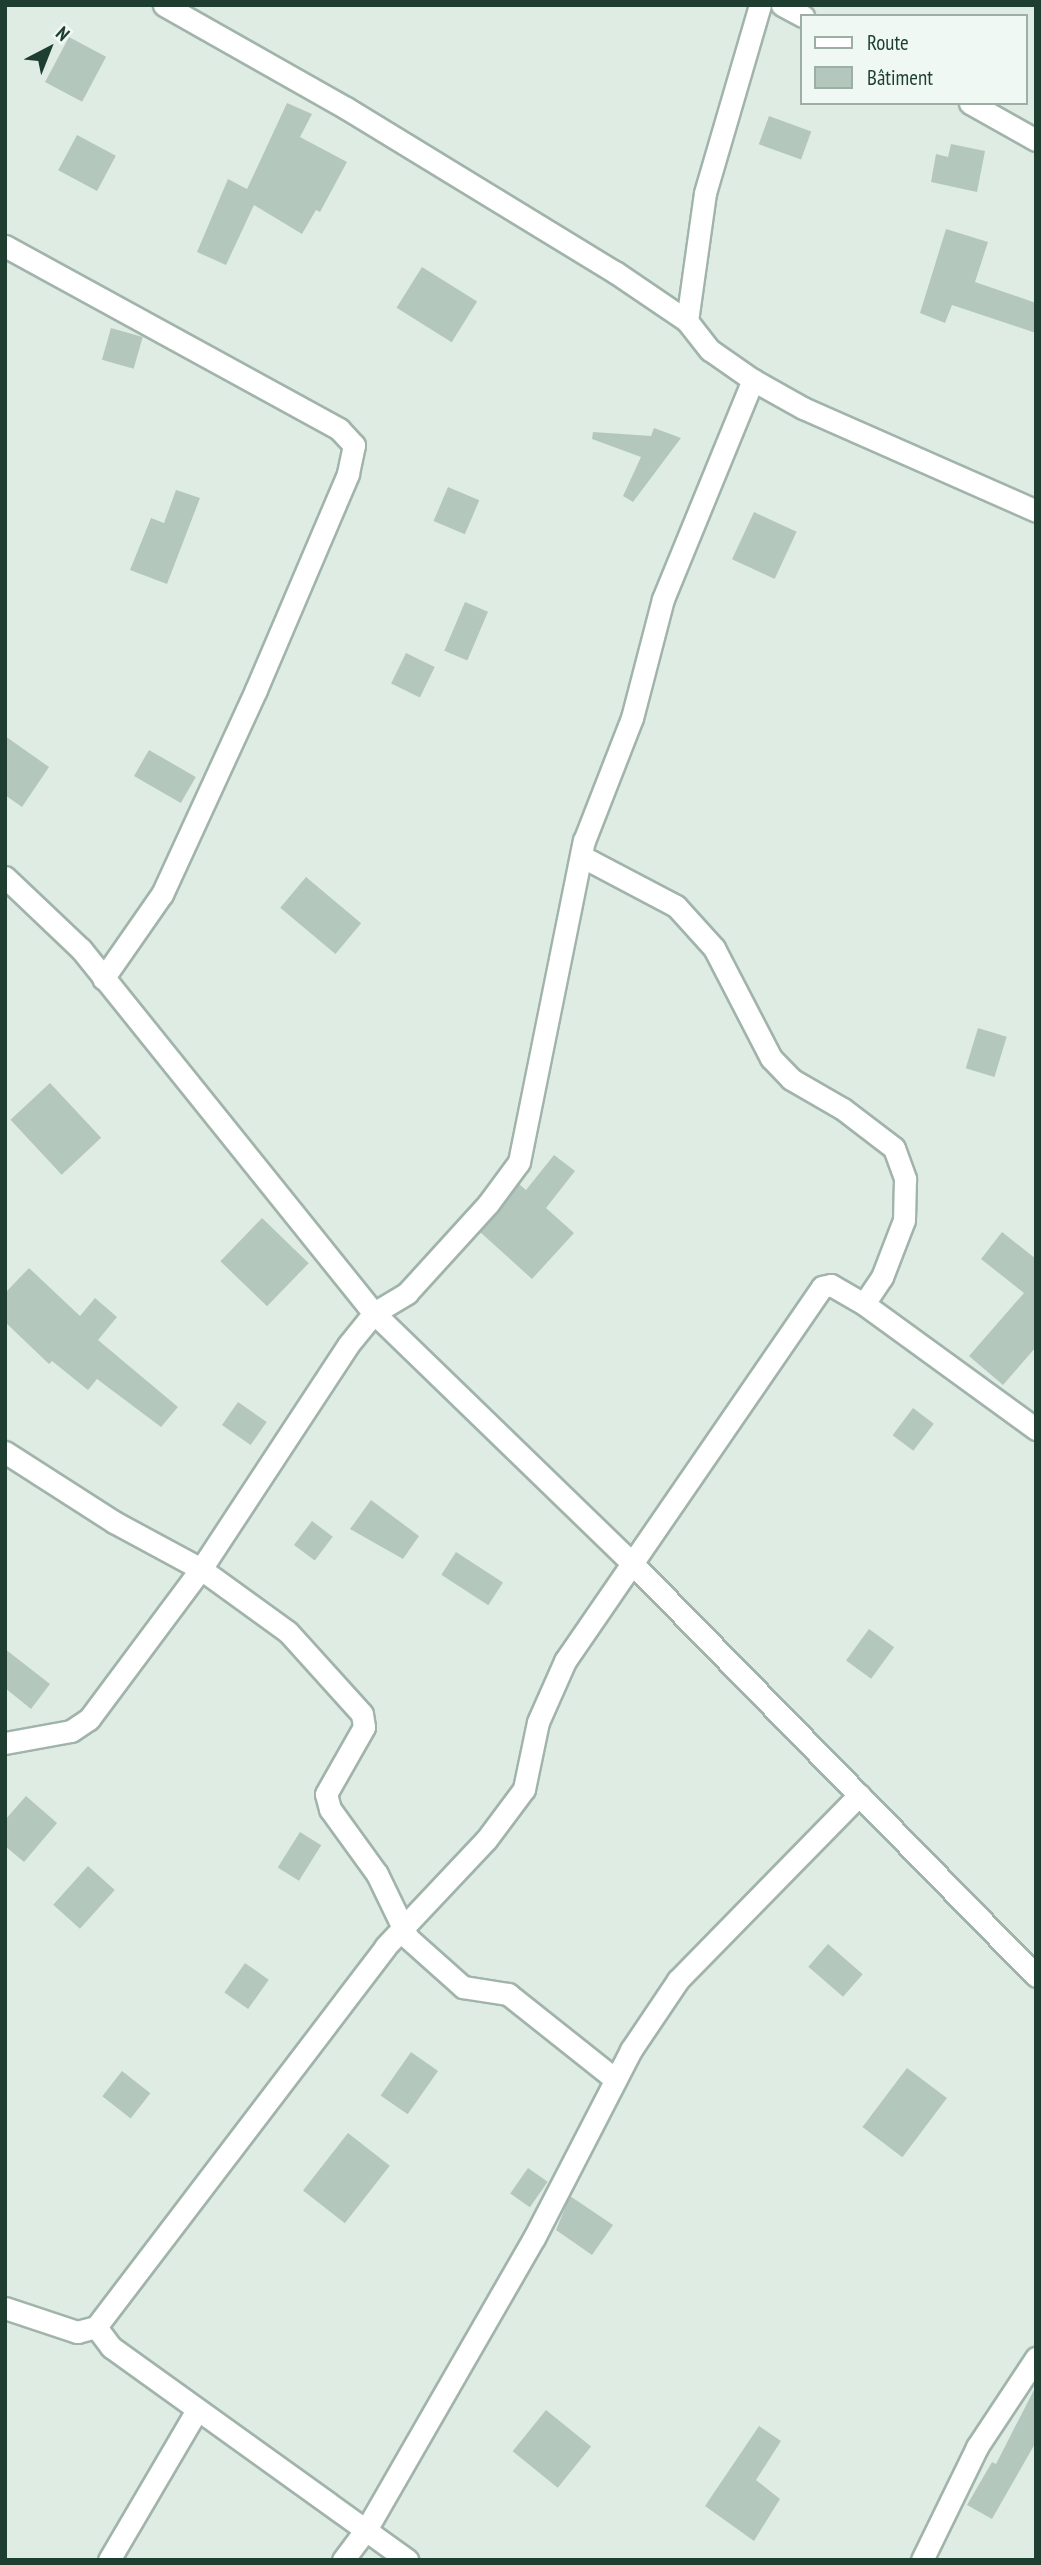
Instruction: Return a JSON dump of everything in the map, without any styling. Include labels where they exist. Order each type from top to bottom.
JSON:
[{"type":"street","points":[[164,5],[346,108],[615,272],[687,321],[710,350],[753,380],[803,408],[1036,511]]},
{"type":"street","points":[[687,321],[705,193],[761,5]]},
{"type":"street","points":[[782,5],[800,14]]},
{"type":"street","points":[[974,105],[1036,140]]},
{"type":"street","points":[[5,246],[339,429],[354,445],[348,474],[256,690],[162,894],[103,979]]},
{"type":"street","points":[[5,1743],[71,1731],[89,1719],[201,1569],[325,1379],[374,1313],[407,1293],[488,1204],[519,1162],[581,856],[632,718],[663,598],[753,380]]},
{"type":"street","points":[[581,856],[676,906],[713,948],[771,1059],[791,1079],[843,1109],[894,1148],[905,1179],[904,1220],[882,1277],[864,1304]]},
{"type":"street","points":[[5,877],[81,949],[374,1313],[631,1562],[1036,1976]]},
{"type":"street","points":[[5,2308],[77,2332],[96,2327],[404,1924],[486,1840],[524,1789],[538,1722],[551,1683],[631,1562],[822,1287],[831,1285],[864,1304],[1036,1429]]},
{"type":"street","points":[[5,1452],[114,1522],[201,1569],[288,1632],[362,1714],[364,1727],[326,1794],[330,1809],[377,1874],[404,1924],[408,1938],[463,1987],[508,1994],[615,2079]]},
{"type":"street","points":[[343,2560],[366,2530],[534,2238],[615,2079],[678,1980],[859,1795]]},
{"type":"street","points":[[96,2327],[102,2340],[407,2560]]},
{"type":"street","points":[[922,2560],[977,2447],[1036,2358]]},
{"type":"street","points":[[109,2560],[197,2410]]},
{"type":"building","points":[[69,37],[106,57],[82,102],[45,82]]},
{"type":"building","points":[[287,103],[312,114],[300,137],[347,162],[320,212],[316,210],[302,234],[254,205],[226,265],[197,252],[228,179],[247,189]]},
{"type":"building","points":[[769,116],[811,131],[801,160],[759,144]]},
{"type":"building","points":[[77,135],[116,156],[97,191],[58,170]]},
{"type":"building","points":[[951,144],[985,151],[977,192],[931,182],[936,154],[948,157]]},
{"type":"building","points":[[946,229],[988,242],[975,282],[1036,303],[1036,333],[952,305],[945,323],[920,313]]},
{"type":"building","points":[[422,267],[477,301],[452,342],[397,308]]},
{"type":"building","points":[[111,328],[143,337],[134,369],[102,360]]},
{"type":"building","points":[[654,428],[681,438],[633,502],[623,496],[641,457],[592,439],[593,432],[651,436]]},
{"type":"building","points":[[448,487],[479,500],[465,534],[434,521]]},
{"type":"building","points":[[176,490],[200,498],[167,584],[130,570],[151,518],[164,523]]},
{"type":"building","points":[[754,512],[797,532],[775,579],[732,559]]},
{"type":"building","points":[[465,602],[488,612],[467,661],[444,651]]},
{"type":"building","points":[[406,653],[435,667],[420,698],[391,684]]},
{"type":"building","points":[[5,736],[49,767],[22,807],[5,795]]},
{"type":"building","points":[[149,750],[196,777],[181,803],[134,776]]},
{"type":"building","points":[[306,877],[361,923],[335,954],[280,908]]},
{"type":"building","points":[[978,1028],[1007,1037],[994,1077],[966,1068]]},
{"type":"building","points":[[50,1083],[101,1138],[62,1175],[11,1120]]},
{"type":"building","points":[[554,1155],[575,1171],[546,1208],[574,1233],[532,1279],[480,1232],[519,1184],[526,1190]]},
{"type":"building","points":[[262,1218],[309,1263],[267,1306],[220,1261]]},
{"type":"building","points":[[1002,1232],[1036,1259],[1036,1347],[1003,1385],[969,1356],[1024,1293],[981,1259]]},
{"type":"building","points":[[29,1268],[80,1316],[95,1298],[117,1317],[98,1340],[178,1407],[161,1427],[97,1379],[88,1390],[52,1361],[49,1364],[5,1322],[5,1293]]},
{"type":"building","points":[[238,1402],[267,1422],[251,1445],[222,1425]]},
{"type":"building","points":[[913,1408],[934,1424],[913,1451],[893,1435]]},
{"type":"building","points":[[371,1500],[419,1536],[403,1559],[350,1529]]},
{"type":"building","points":[[312,1521],[333,1537],[315,1561],[294,1545]]},
{"type":"building","points":[[456,1552],[503,1582],[488,1605],[441,1575]]},
{"type":"building","points":[[869,1629],[894,1647],[871,1679],[846,1661]]},
{"type":"building","points":[[5,1649],[50,1684],[31,1709],[5,1688]]},
{"type":"building","points":[[26,1796],[57,1823],[24,1862],[5,1846],[5,1820]]},
{"type":"building","points":[[300,1832],[321,1845],[299,1881],[278,1868]]},
{"type":"building","points":[[88,1866],[115,1890],[80,1929],[53,1905]]},
{"type":"building","points":[[828,1944],[863,1974],[843,1997],[808,1967]]},
{"type":"building","points":[[245,1963],[269,1980],[248,2009],[224,1992]]},
{"type":"building","points":[[411,2052],[438,2071],[408,2114],[381,2095]]},
{"type":"building","points":[[907,2068],[947,2098],[902,2157],[862,2127]]},
{"type":"building","points":[[122,2071],[150,2093],[131,2118],[102,2096]]},
{"type":"building","points":[[348,2133],[390,2166],[345,2223],[303,2191]]},
{"type":"building","points":[[528,2168],[548,2182],[530,2207],[510,2193]]},
{"type":"building","points":[[570,2196],[613,2225],[592,2255],[556,2230]]},
{"type":"building","points":[[1036,2386],[1036,2442],[992,2519],[967,2505],[992,2462],[996,2464]]},
{"type":"building","points":[[546,2410],[591,2447],[558,2488],[513,2451]]},
{"type":"building","points":[[759,2426],[781,2441],[756,2480],[780,2499],[754,2541],[705,2506]]}]
